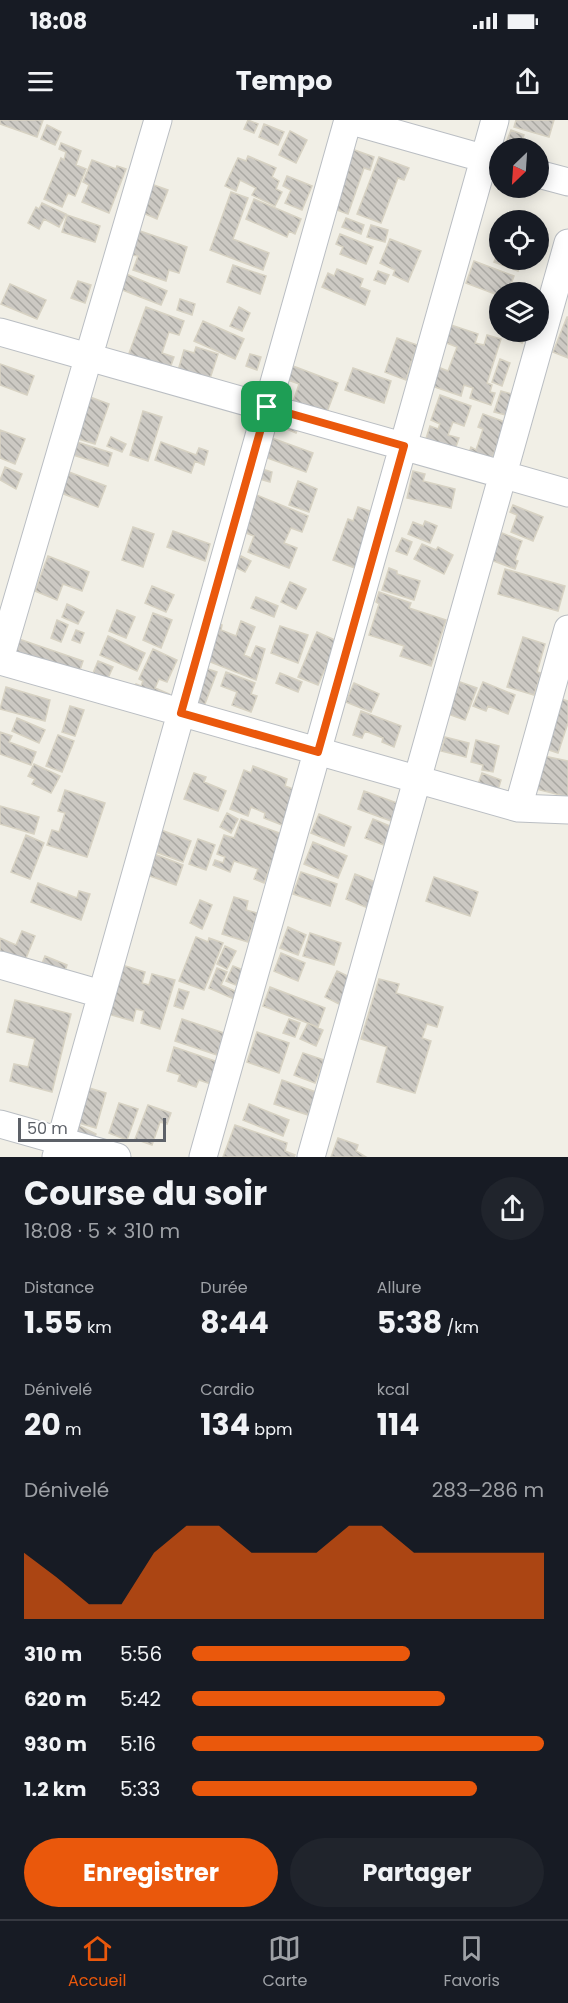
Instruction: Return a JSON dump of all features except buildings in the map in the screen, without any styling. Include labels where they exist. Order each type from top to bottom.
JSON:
[{"type":"street","points":[[158,120],[0,661],[518,808],[568,810]]},
{"type":"street","points":[[58,1149],[348,120],[489,159]]},
{"type":"street","points":[[494,138],[495,120]]},
{"type":"street","points":[[203,1157],[404,446],[489,170]]},
{"type":"street","points":[[549,177],[568,182]]},
{"type":"street","points":[[310,1157],[568,243]]},
{"type":"street","points":[[0,332],[568,493]]},
{"type":"street","points":[[518,808],[568,629]]},
{"type":"street","points":[[0,965],[101,994]]},
{"type":"street","points":[[0,1124],[58,1149],[117,1157]]},
{"type":"route","points":[[267,407],[404,446],[318,752],[181,713],[267,407]]}]
